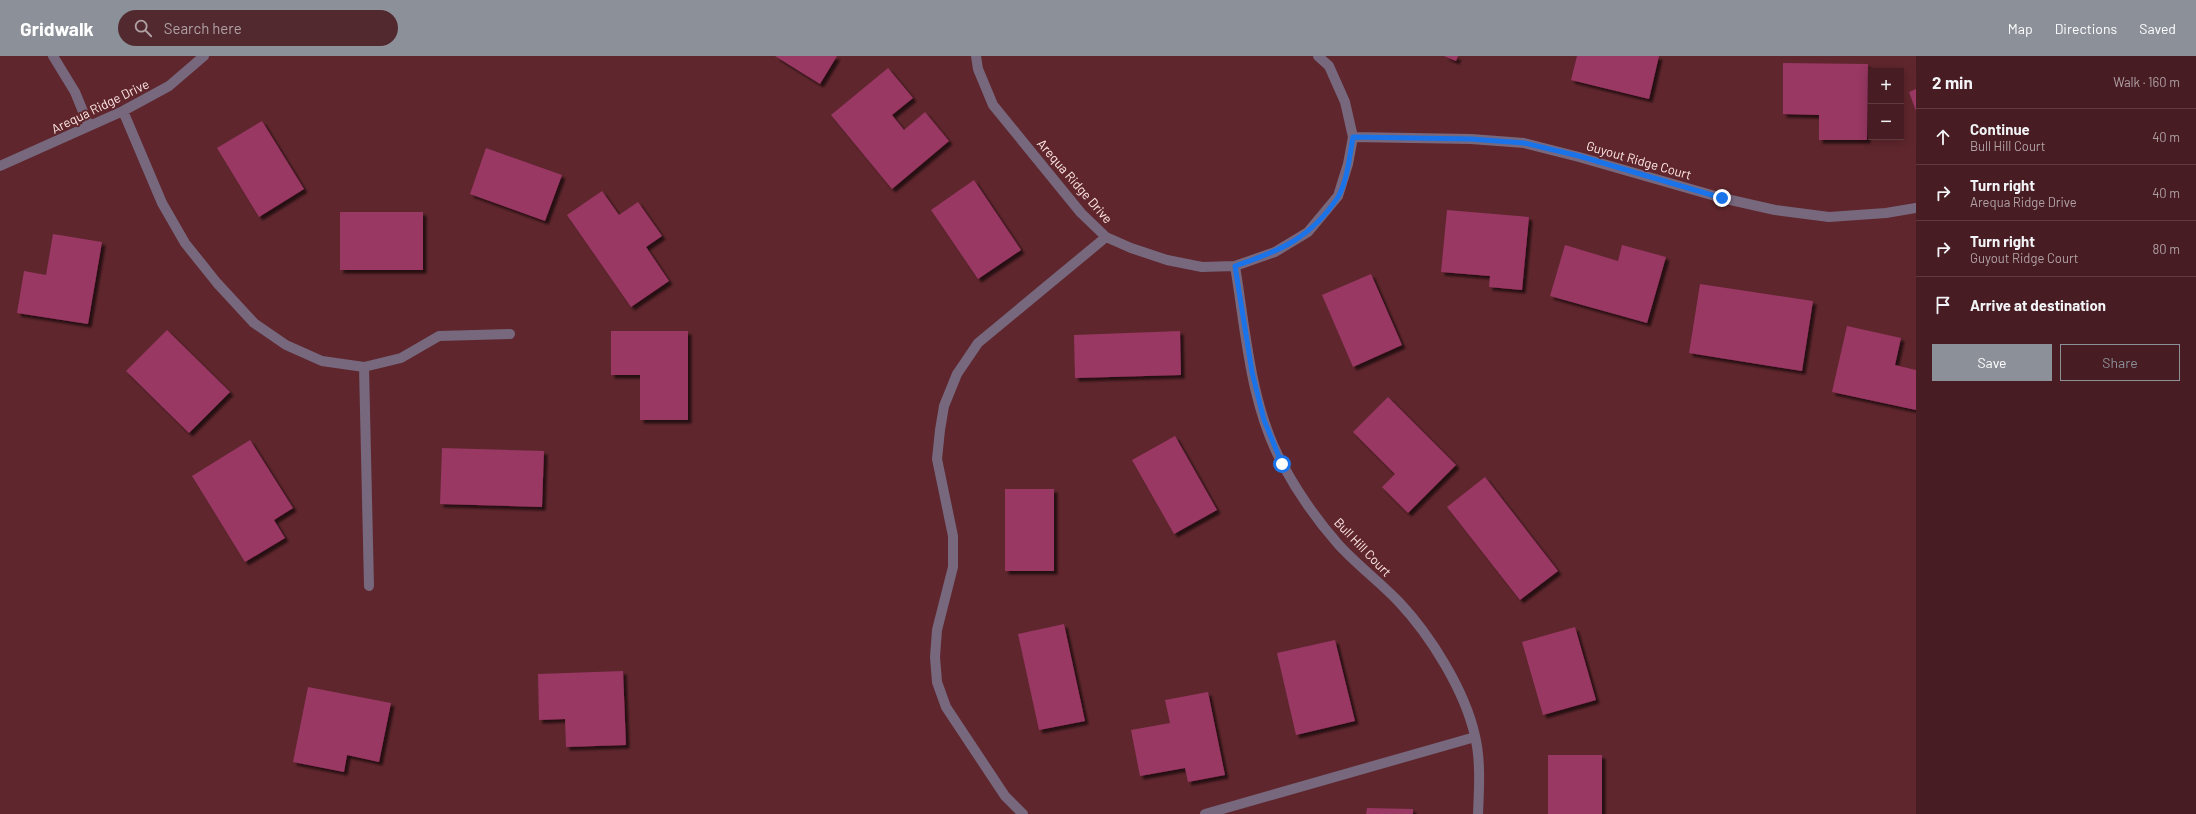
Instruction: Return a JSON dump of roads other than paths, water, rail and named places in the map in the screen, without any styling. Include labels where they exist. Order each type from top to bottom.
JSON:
[{"type":"street","points":[[53,56],[75,92],[89,126]]},
{"type":"street","name":"Arequa Ridge Drive","points":[[0,166],[123,111],[170,86],[204,56]]},
{"type":"street","name":"Arequa Ridge Drive","points":[[976,56],[978,69],[993,105],[1081,213],[1106,237],[1131,248],[1167,260],[1202,267],[1235,266],[1275,252],[1308,232],[1338,196],[1348,164],[1353,137],[1345,102],[1329,66],[1318,56]]},
{"type":"street","points":[[123,111],[162,203],[185,243],[217,283],[254,323],[286,345],[322,361],[364,367],[401,358],[439,336],[510,334]]},
{"type":"street","name":"Guyout Ridge Court","points":[[1353,137],[1471,139],[1524,143],[1579,156],[1722,198],[1775,210],[1829,217],[1886,213],[1916,208]]},
{"type":"street","points":[[1023,814],[1005,796],[946,707],[937,682],[935,657],[937,630],[952,567],[952,536],[937,458],[940,430],[944,406],[957,374],[978,343],[1106,237]]},
{"type":"street","name":"Bull Hill Court","points":[[1235,266],[1257,393],[1264,420],[1282,464],[1304,499],[1339,544],[1400,602],[1423,632],[1447,668],[1464,703],[1475,736],[1479,785],[1478,814]]},
{"type":"street","points":[[364,367],[369,586]]},
{"type":"street","points":[[1205,814],[1475,736]]}]
